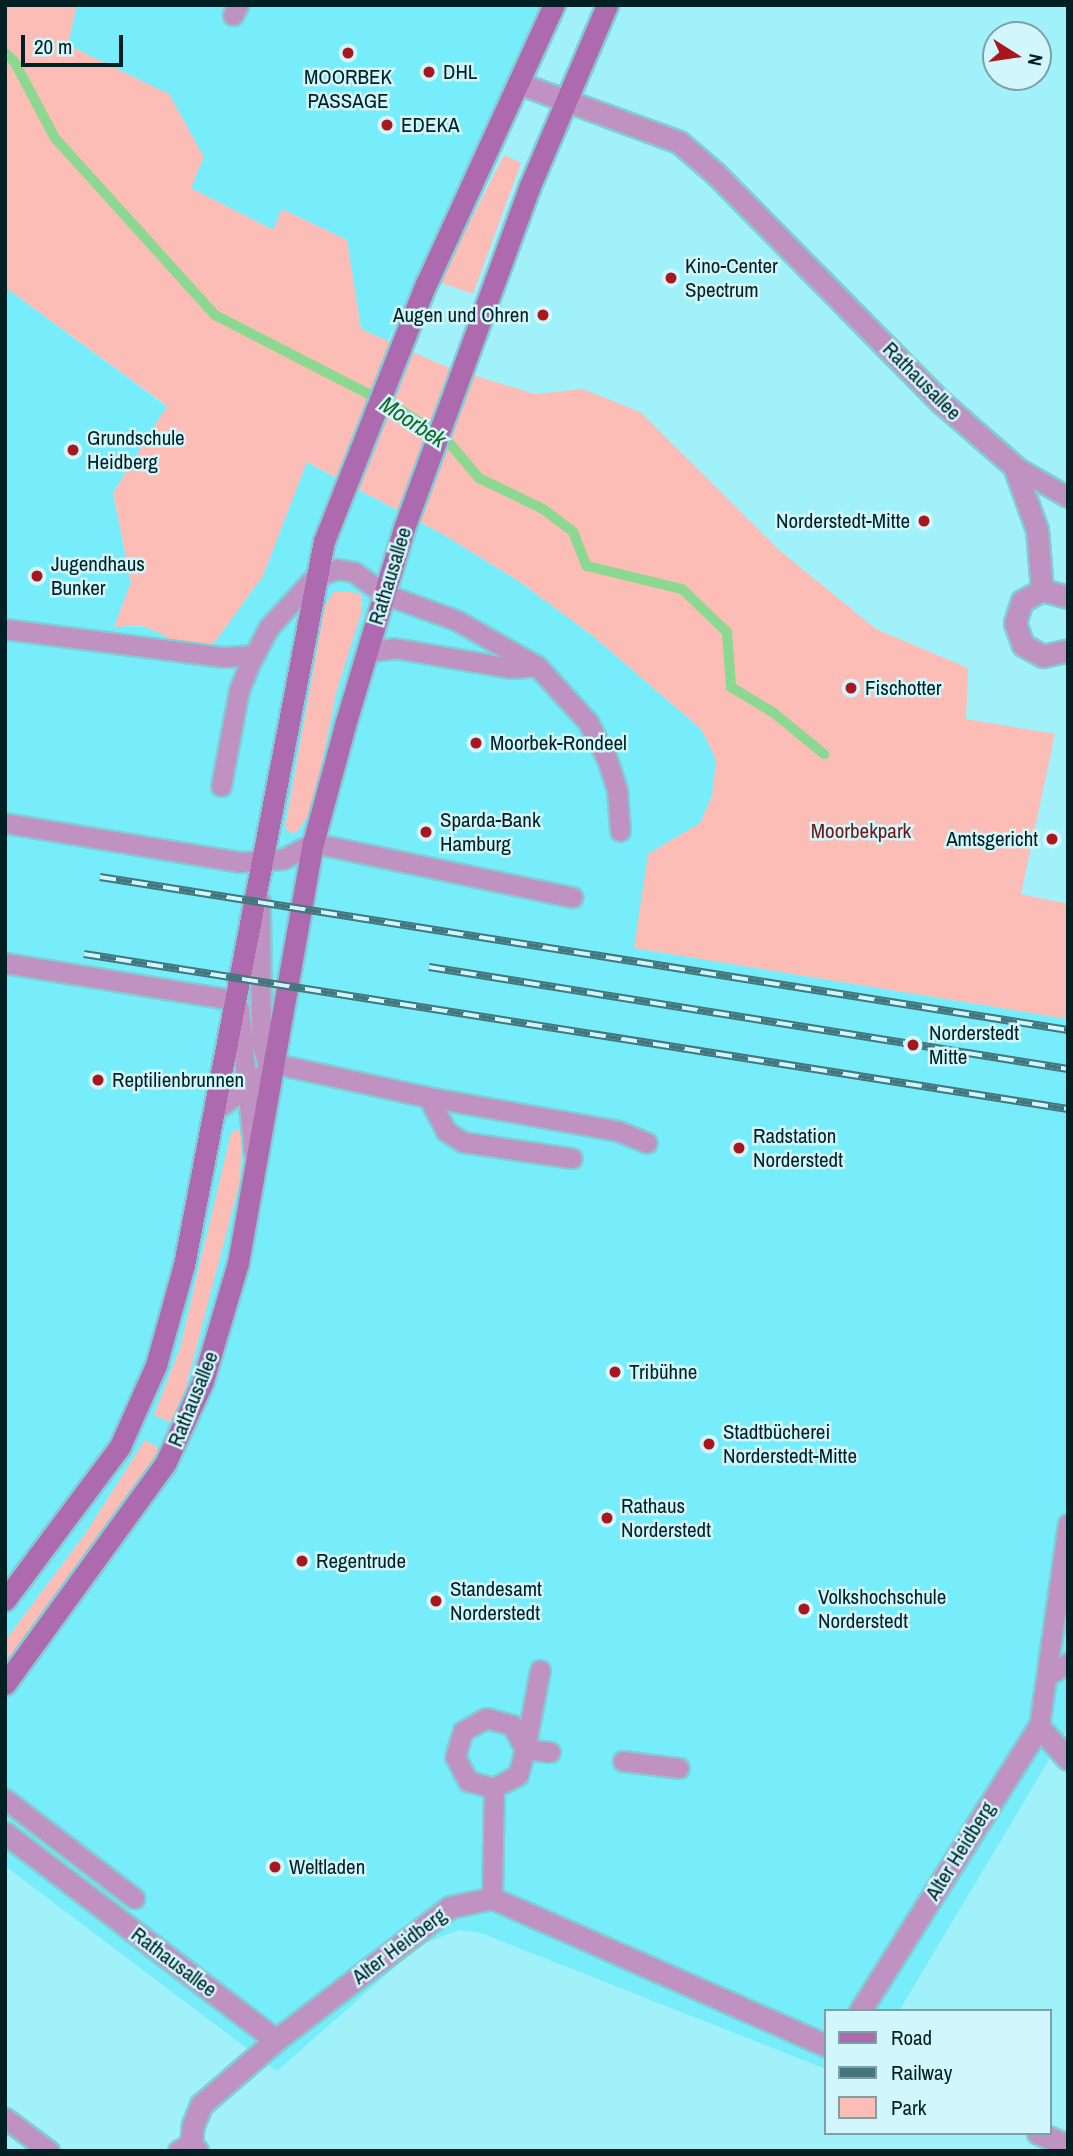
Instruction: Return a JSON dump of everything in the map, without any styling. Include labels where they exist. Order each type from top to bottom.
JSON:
[{"type":"main road","points":[[5,1600],[120,1446],[135,1419],[156,1365],[184,1265],[315,577],[337,500],[405,332],[554,5]]},
{"type":"main road","name":"Rathausallee","points":[[5,1684],[165,1465],[178,1440],[222,1323],[256,1165],[313,843],[367,652],[404,528],[466,358],[563,102],[607,5]]},
{"type":"street","name":"Rathausallee","points":[[518,83],[563,102],[679,142],[716,174],[941,402],[1014,466],[1037,530],[1042,590]]},
{"type":"street","points":[[1068,597],[1042,590],[1022,601],[1015,623],[1023,645],[1043,656],[1068,650]]},
{"type":"street","points":[[1040,1727],[1068,1759]]},
{"type":"street","name":"Alter Heidberg","points":[[861,2009],[1040,1727]]},
{"type":"street","name":"Rathausallee","points":[[5,1833],[276,2040]]},
{"type":"street","points":[[492,1898],[824,2044]]},
{"type":"street","name":"Alter Heidberg","points":[[189,2148],[201,2105],[276,2040],[450,1907],[492,1898]]},
{"type":"street","points":[[1043,2135],[1068,2146]]},
{"type":"lane","points":[[1014,466],[1068,497]]},
{"type":"lane","points":[[221,786],[239,690],[254,655],[270,627],[315,577],[329,569],[354,572],[384,594],[456,620],[537,666],[588,722],[607,759],[617,789],[620,831]]},
{"type":"lane","points":[[5,629],[224,657],[254,655]]},
{"type":"lane","points":[[367,652],[394,648],[511,668],[537,666]]},
{"type":"lane","points":[[5,823],[260,863],[298,854],[313,843],[572,897]]},
{"type":"lane","points":[[260,863],[261,1042],[262,1055],[274,1066],[618,1131],[647,1143]]},
{"type":"lane","points":[[5,963],[233,1000],[239,1009],[256,1165]]},
{"type":"lane","points":[[213,1112],[274,1066]]},
{"type":"lane","points":[[428,1097],[446,1131],[463,1142],[572,1158]]},
{"type":"lane","points":[[1040,1727],[1068,1524]]},
{"type":"lane","points":[[1047,1676],[1068,1662]]},
{"type":"lane","points":[[525,1749],[512,1726],[486,1718],[463,1731],[456,1757],[468,1780],[494,1788],[518,1775],[525,1749],[540,1670]]},
{"type":"lane","points":[[525,1749],[550,1752]]},
{"type":"lane","points":[[623,1762],[679,1768]]},
{"type":"lane","points":[[492,1898],[494,1788]]},
{"type":"lane","points":[[5,1799],[134,1898]]},
{"type":"lane","points":[[5,2118],[49,2151]]},
{"type":"shaded area","points":[[77,5],[542,5],[388,341],[361,329],[347,240],[282,209],[274,230],[191,188],[67,45]]},
{"type":"shaded area","points":[[5,287],[167,407],[113,493],[131,582],[115,626],[150,627],[166,636],[162,642],[263,576],[306,462],[444,535],[520,582],[593,636],[702,730],[716,760],[712,796],[700,823],[676,839],[634,948],[1068,1019],[1068,1728],[900,2009],[824,2009],[824,2068],[481,1933],[459,1930],[420,1945],[277,2071],[5,1866]]},
{"type":"green space","name":"Moorbekpark","points":[[5,5],[77,5],[68,45],[169,94],[204,157],[191,188],[273,230],[282,209],[347,240],[361,329],[442,365],[535,394],[583,389],[640,412],[779,550],[876,629],[968,668],[966,719],[1055,734],[1021,894],[1068,904],[1068,1019],[634,948],[648,854],[700,823],[712,796],[716,760],[702,730],[593,636],[520,582],[444,535],[307,462],[263,576],[209,650],[161,642],[166,636],[141,625],[114,627],[131,582],[113,493],[167,406],[5,287]]},
{"type":"green space","points":[[504,155],[521,163],[473,294],[439,282]]},
{"type":"green space","points":[[334,592],[362,594],[362,611],[337,690],[312,810],[297,832],[291,833],[285,828],[325,605]]},
{"type":"green space","points":[[238,1129],[242,1134],[240,1181],[176,1425],[154,1415],[180,1348],[231,1133]]},
{"type":"green space","points":[[145,1440],[164,1451],[5,1670],[5,1641],[85,1534]]},
{"type":"waterway","name":"Moorbek","points":[[5,53],[14,61],[55,138],[215,315],[402,411],[446,439],[479,478],[543,509],[573,532],[587,566],[682,589],[727,632],[731,687],[774,713],[824,754]]},
{"type":"railway","points":[[100,877],[1068,1030]]},
{"type":"railway","points":[[84,954],[1068,1109]]},
{"type":"railway","points":[[429,967],[1068,1069]]},
{"type":"place","name":"MOORBEK PASSAGE","points":[[348,53]]},
{"type":"place","name":"DHL","points":[[429,72]]},
{"type":"place","name":"EDEKA","points":[[387,125]]},
{"type":"place","name":"Kino-Center Spectrum","points":[[671,278]]},
{"type":"place","name":"Augen und Ohren","points":[[543,315]]},
{"type":"place","name":"Grundschule Heidberg","points":[[73,450]]},
{"type":"place","name":"Norderstedt-Mitte","points":[[924,521]]},
{"type":"place","name":"Jugendhaus Bunker","points":[[37,576]]},
{"type":"place","name":"Fischotter","points":[[851,688]]},
{"type":"place","name":"Moorbek-Rondeel","points":[[476,743]]},
{"type":"place","name":"Sparda-Bank Hamburg","points":[[426,832]]},
{"type":"place","name":"Amtsgericht","points":[[1052,839]]},
{"type":"place","name":"Norderstedt Mitte","points":[[913,1045]]},
{"type":"place","name":"Reptilienbrunnen","points":[[98,1080]]},
{"type":"place","name":"Radstation Norderstedt","points":[[739,1148]]},
{"type":"place","name":"Tribühne","points":[[615,1372]]},
{"type":"place","name":"Stadtbücherei Norderstedt-Mitte","points":[[709,1444]]},
{"type":"place","name":"Rathaus Norderstedt","points":[[607,1518]]},
{"type":"place","name":"Regentrude","points":[[302,1561]]},
{"type":"place","name":"Standesamt Norderstedt","points":[[436,1601]]},
{"type":"place","name":"Volkshochschule Norderstedt","points":[[804,1609]]},
{"type":"place","name":"Weltladen","points":[[275,1867]]}]
